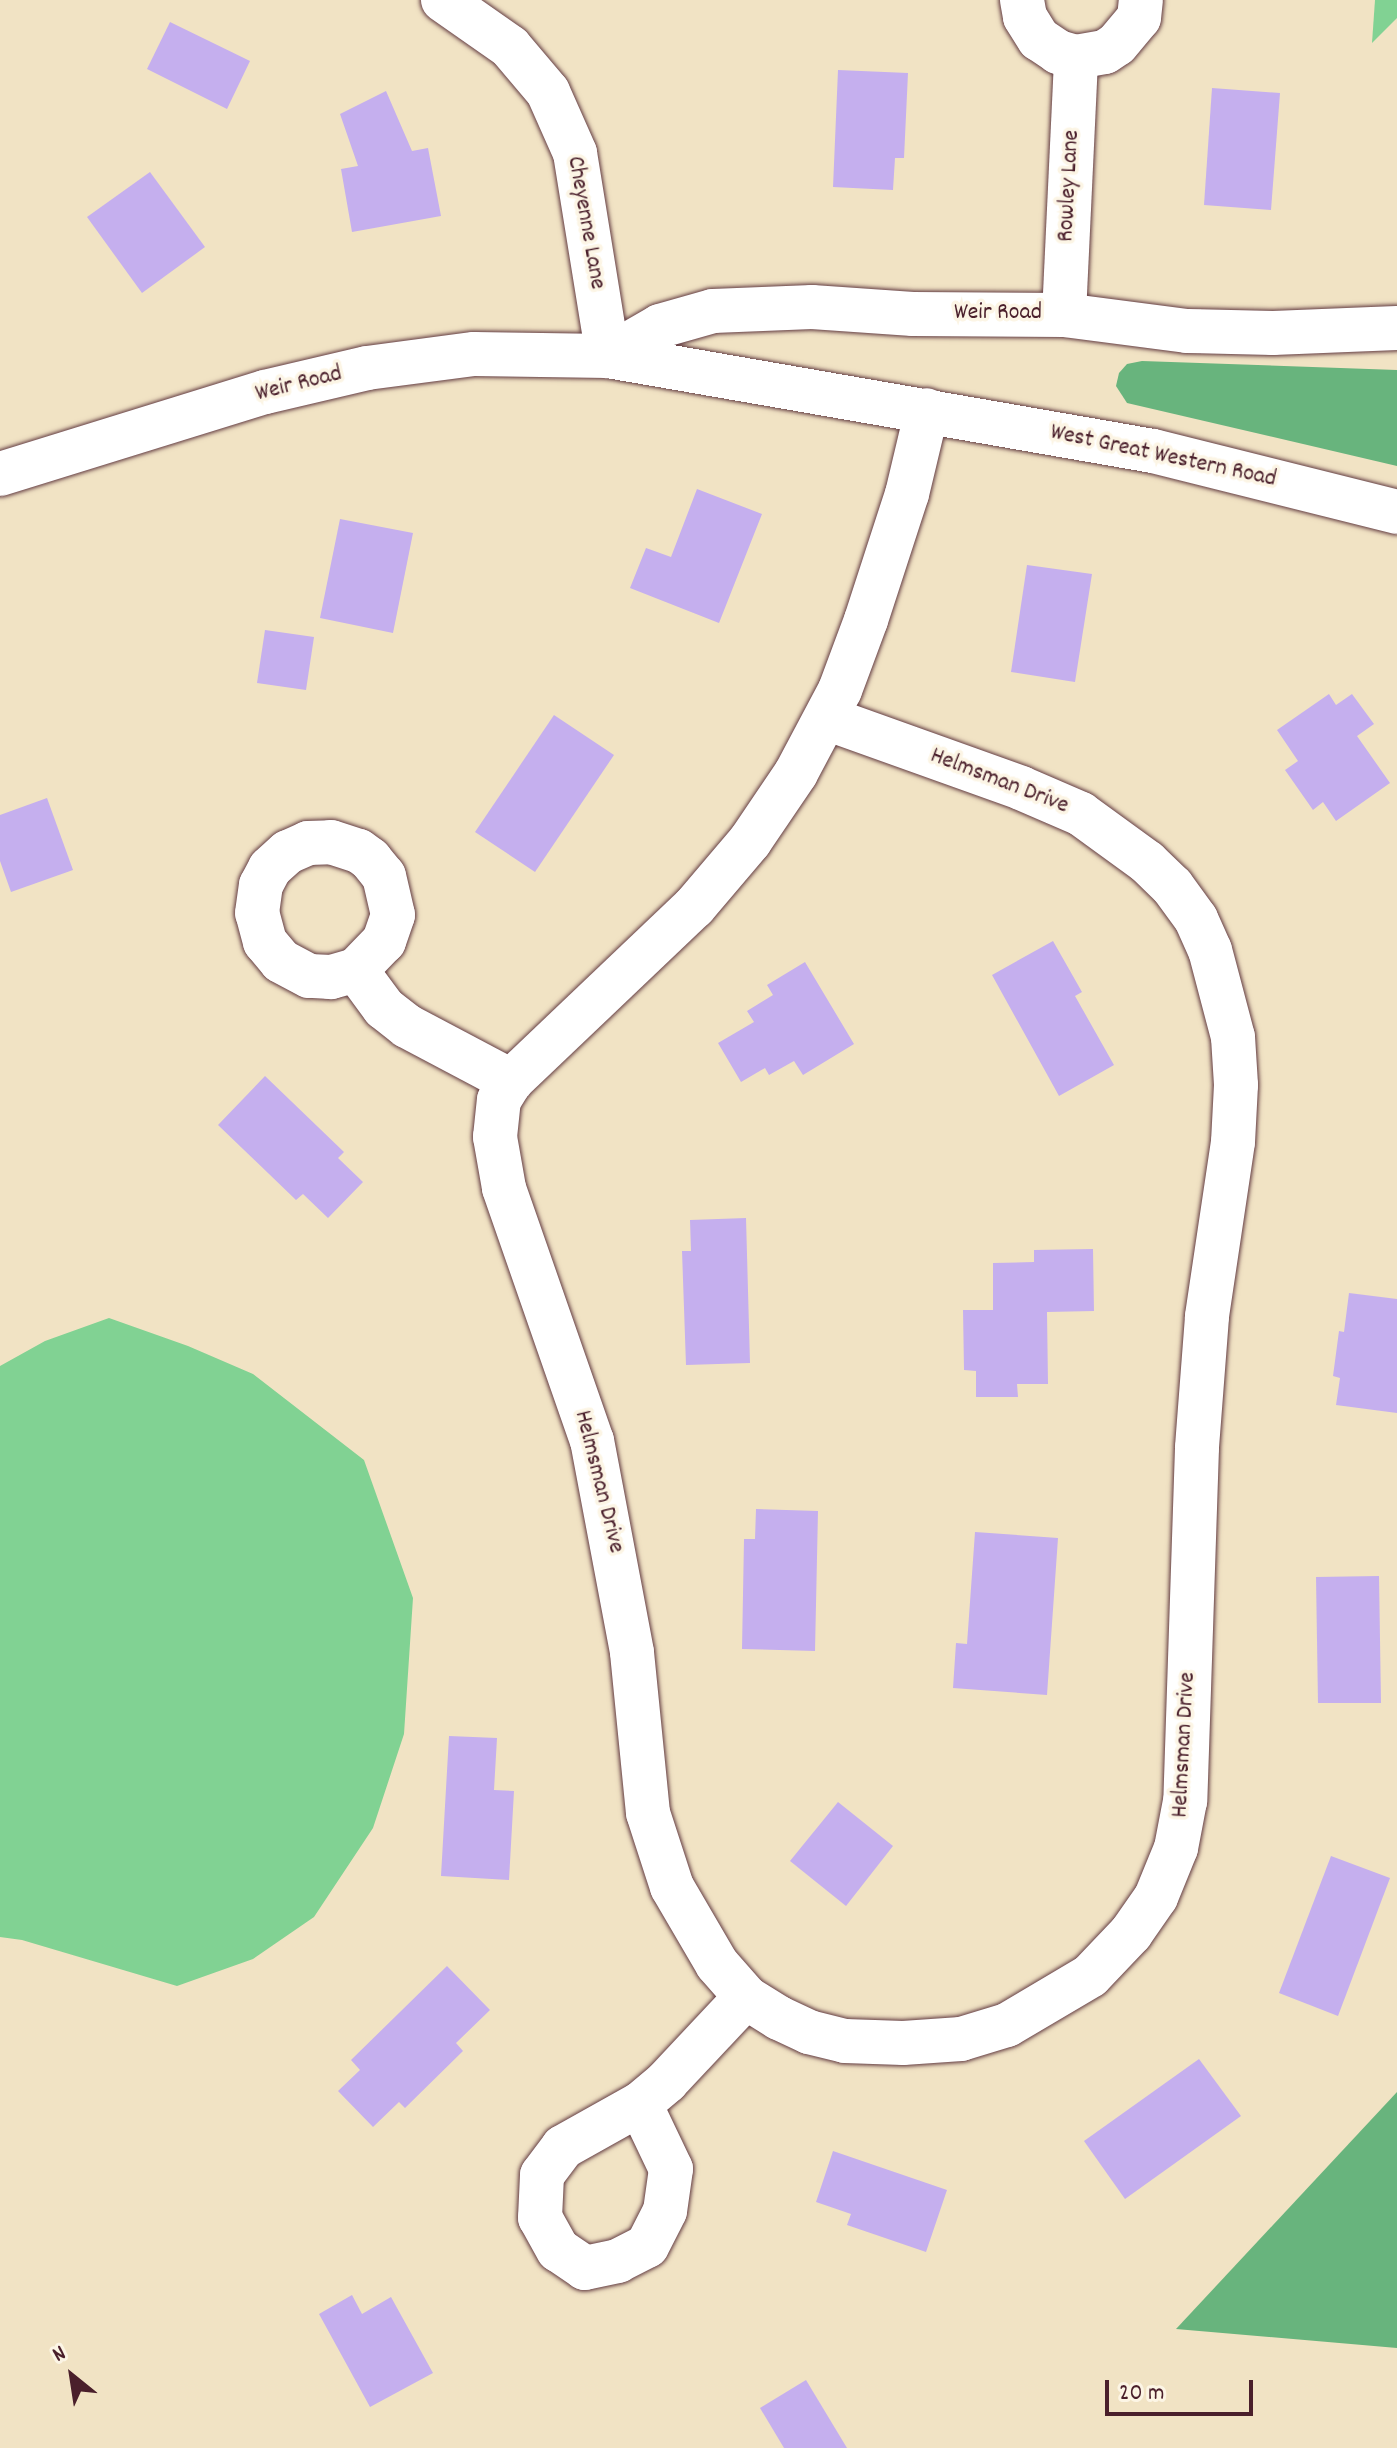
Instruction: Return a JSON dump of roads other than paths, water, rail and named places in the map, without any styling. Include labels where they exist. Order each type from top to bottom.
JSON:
[{"type":"street","name":"Cheyenne Lane","points":[[443,0],[510,47],[548,92],[575,153],[608,356]]},
{"type":"street","points":[[1022,0],[1025,17],[1039,39],[1058,52],[1076,57],[1105,52],[1117,44],[1139,18],[1141,0]]},
{"type":"street","name":"Rowley Lane","points":[[1064,315],[1076,57]]},
{"type":"street","name":"Weir Road","points":[[608,356],[660,326],[713,311],[812,307],[913,314],[1064,315],[1187,331],[1273,333],[1397,328]]},
{"type":"street","name":"Weir Road","points":[[0,474],[265,392],[367,368],[474,354],[608,356],[927,410]]},
{"type":"street","name":"West Great Western Road","points":[[927,410],[1153,451],[1397,512]]},
{"type":"street","name":"Helmsman Drive","points":[[826,718],[1021,788],[1081,814],[1147,862],[1172,886],[1196,919],[1210,950],[1233,1037],[1236,1085],[1233,1142],[1215,1248],[1197,1448],[1185,1801],[1176,1848],[1156,1897],[1131,1933],[1090,1976],[1007,2025],[961,2039],[903,2043],[845,2041],[809,2032],[746,1997],[717,1964],[672,1887],[648,1813],[632,1652],[592,1441],[504,1188],[495,1137],[499,1100],[511,1081],[694,907],[750,841],[796,773],[845,677],[883,573],[907,494],[927,410]]},
{"type":"street","points":[[356,970],[384,1008],[407,1026],[511,1081]]},
{"type":"street","points":[[640,2104],[667,2081],[746,1997]]}]
